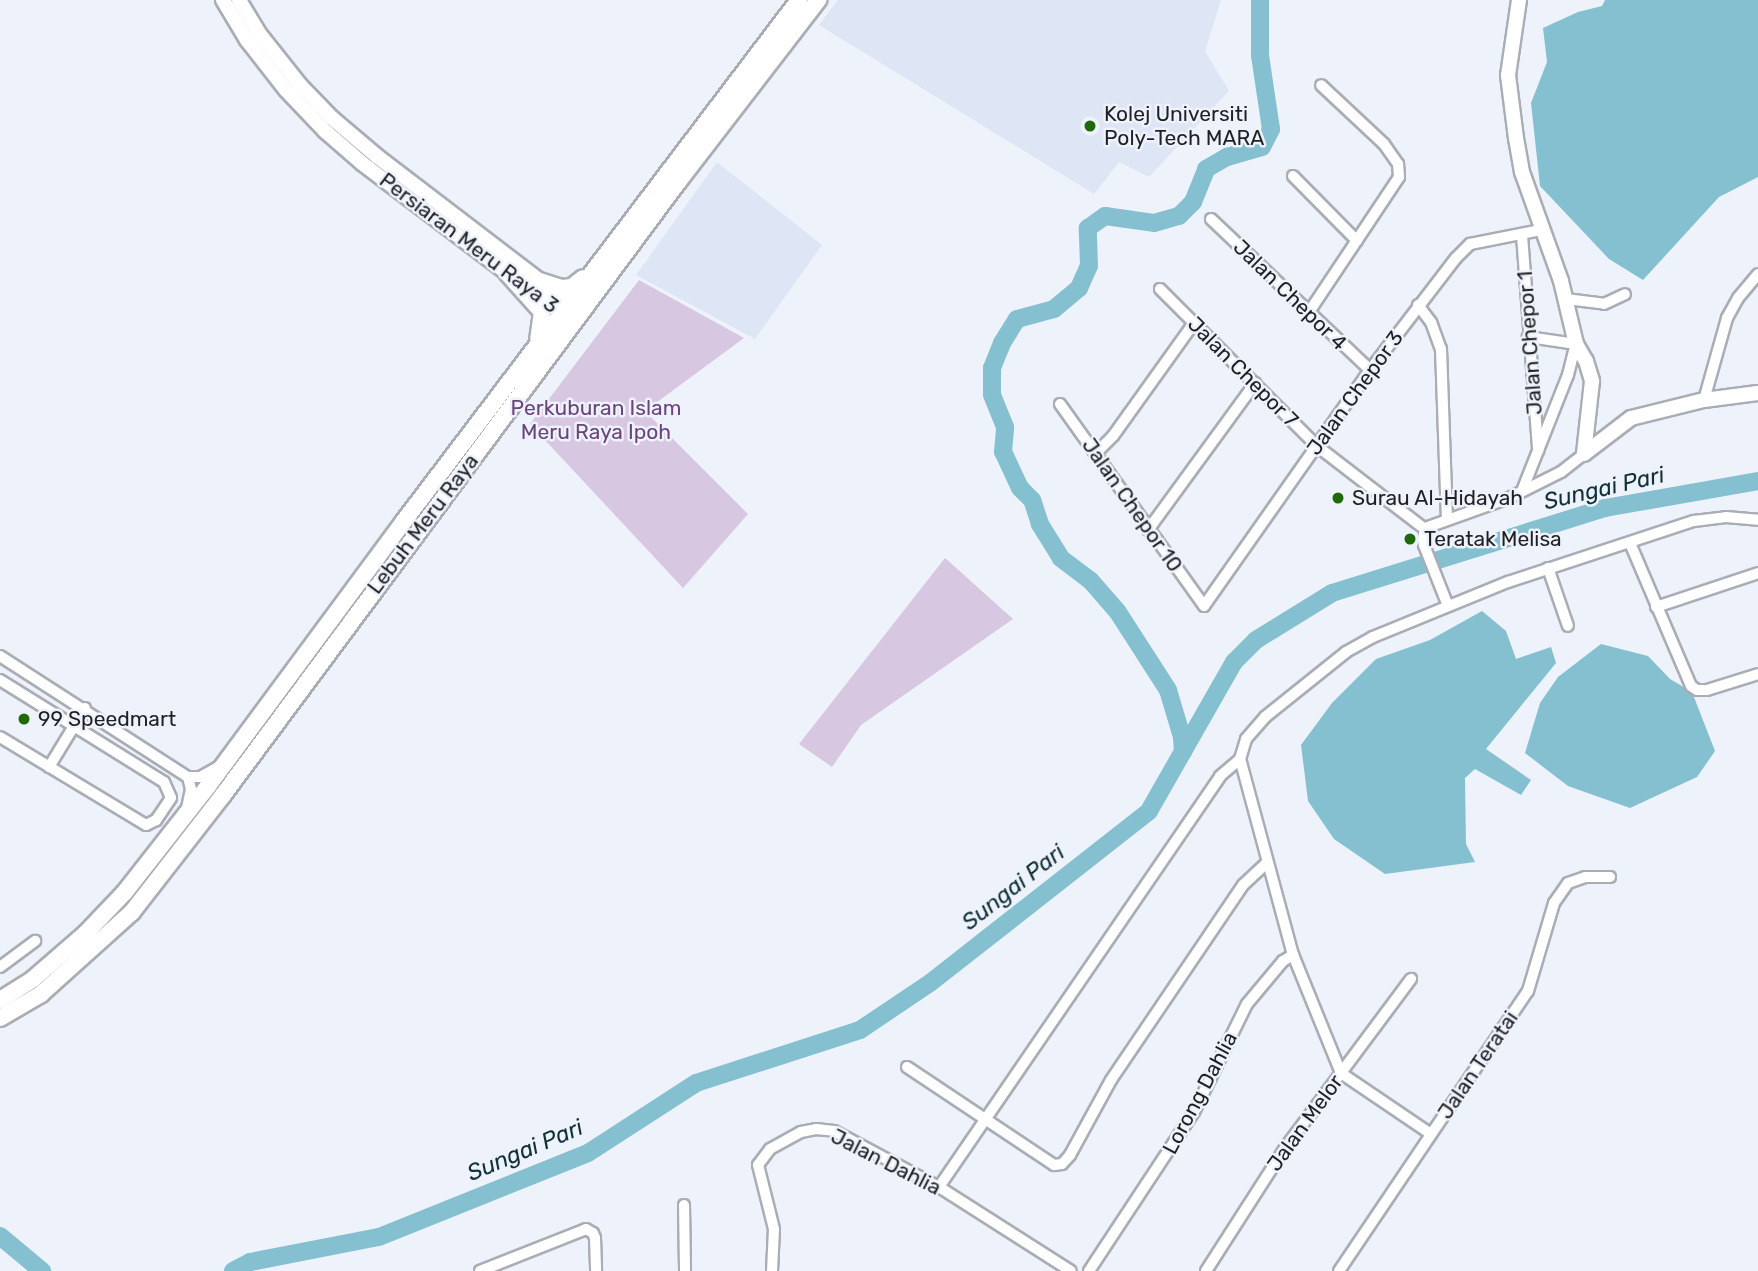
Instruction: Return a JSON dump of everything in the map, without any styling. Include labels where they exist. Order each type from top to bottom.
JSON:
[{"type":"main road","name":"Lebuh Meru Raya","points":[[0,1000],[33,979],[86,934],[125,892],[799,0]]},
{"type":"main road","name":"Lebuh Meru Raya","points":[[0,1018],[41,994],[132,912],[223,795],[817,0]]},
{"type":"main road","points":[[540,281],[562,289],[572,286],[600,262]]},
{"type":"main road","points":[[507,273],[542,312],[537,345]]},
{"type":"street","name":"Persiaran Meru Raya 3","points":[[222,0],[271,70],[325,131],[363,164],[507,273],[578,318]]},
{"type":"street","name":"Persiaran Meru Raya 3","points":[[239,0],[258,32],[300,85],[332,118],[378,157],[540,281],[565,308]]},
{"type":"street","points":[[1519,0],[1508,75],[1522,172],[1566,299],[1576,344],[1586,361],[1592,381],[1584,454]]},
{"type":"street","points":[[1309,312],[1395,187],[1399,177],[1398,164],[1384,144],[1321,85]]},
{"type":"street","points":[[1293,176],[1357,241]]},
{"type":"street","name":"Jalan Chepor 4","points":[[1211,219],[1370,370]]},
{"type":"street","name":"Jalan Chepor 3","points":[[1204,606],[1370,370],[1418,305],[1470,244],[1541,230]]},
{"type":"street","name":"Jalan Chepor 1","points":[[1522,235],[1538,450]]},
{"type":"street","points":[[1704,400],[1727,318],[1758,274]]},
{"type":"street","points":[[1746,288],[1758,296]]},
{"type":"street","name":"Jalan Chepor 7","points":[[1160,289],[1317,446],[1426,530]]},
{"type":"street","points":[[1566,299],[1604,304],[1625,294]]},
{"type":"street","points":[[1418,305],[1431,322],[1441,349],[1447,518]]},
{"type":"street","points":[[1096,453],[1113,436],[1194,323]]},
{"type":"street","points":[[1528,337],[1576,344]]},
{"type":"street","name":"Jalan Chepor 1","points":[[1522,491],[1568,375],[1576,344]]},
{"type":"street","points":[[1148,530],[1255,383]]},
{"type":"street","points":[[1448,606],[1439,589],[1424,545],[1426,530],[1447,518],[1495,504],[1561,472],[1631,418],[1704,400],[1758,393]]},
{"type":"street","name":"Jalan Chepor 10","points":[[1060,404],[1204,606]]},
{"type":"street","points":[[1432,1134],[1340,1073],[1293,955],[1267,863],[1240,759],[1246,739],[1256,725],[1340,656],[1373,637],[1548,568],[1712,518],[1758,520]]},
{"type":"street","points":[[1630,543],[1682,670],[1697,690],[1758,674]]},
{"type":"street","points":[[1548,568],[1568,626]]},
{"type":"street","points":[[1656,607],[1758,573]]},
{"type":"street","points":[[0,656],[85,708],[188,777],[200,777],[227,760]]},
{"type":"street","points":[[0,680],[164,782],[171,793],[170,801],[153,822],[146,825],[0,737]]},
{"type":"street","points":[[49,767],[85,708]]},
{"type":"street","points":[[939,1187],[1220,776],[1240,759]]},
{"type":"street","points":[[183,818],[191,789],[188,777]]},
{"type":"street","points":[[907,1067],[1054,1165],[1062,1164],[1070,1155],[1111,1080],[1220,918],[1243,885],[1267,863]]},
{"type":"street","name":"Jalan Teratai","points":[[1339,1271],[1528,990],[1554,903],[1567,883],[1585,877],[1610,877]]},
{"type":"street","points":[[0,967],[35,941]]},
{"type":"street","name":"Lorong Dahlia","points":[[1088,1271],[1194,1112],[1247,1004],[1283,961],[1293,955]]},
{"type":"street","name":"Jalan Melor","points":[[1206,1271],[1285,1147],[1411,979]]},
{"type":"street","name":"Jalan Dahlia","points":[[772,1271],[774,1229],[758,1165],[770,1149],[801,1132],[834,1131],[939,1187],[1071,1271]]},
{"type":"street","points":[[684,1205],[685,1271]]},
{"type":"street","points":[[480,1271],[584,1230],[591,1231],[596,1238],[596,1271]]},
{"type":"shaded area","name":"Kolej Universiti Poly-Tech MARA","points":[[838,0],[1221,0],[1205,51],[1229,91],[1149,177],[1119,162],[1094,194],[819,25]]},
{"type":"shaded area","points":[[717,162],[822,245],[755,339],[636,275]]},
{"type":"green space","name":"Perkuburan Islam Meru Raya Ipoh","points":[[639,280],[744,338],[645,411],[748,514],[683,588],[530,424]]},
{"type":"green space","points":[[945,558],[1013,619],[861,725],[832,767],[799,744]]},
{"type":"water","points":[[1605,0],[1758,0],[1758,177],[1719,197],[1643,280],[1609,259],[1540,186],[1531,103],[1547,62],[1543,28],[1578,12],[1602,6]]},
{"type":"water","points":[[1482,611],[1506,631],[1516,659],[1551,647],[1556,663],[1486,749],[1531,780],[1521,795],[1475,769],[1465,778],[1466,844],[1475,862],[1385,874],[1334,839],[1308,801],[1301,745],[1332,703],[1376,659],[1430,640]]},
{"type":"water","points":[[1601,644],[1648,656],[1670,679],[1692,692],[1715,751],[1697,777],[1630,808],[1568,786],[1525,753],[1540,703],[1558,677]]},
{"type":"waterway","points":[[1183,752],[1182,737],[1168,690],[1117,611],[1091,581],[1061,558],[1040,524],[1032,500],[1020,488],[1003,452],[1005,427],[992,394],[992,368],[1002,343],[1017,319],[1054,309],[1079,288],[1089,266],[1088,228],[1105,216],[1154,223],[1179,216],[1193,202],[1206,169],[1227,157],[1262,147],[1271,129],[1260,55],[1260,0]]},
{"type":"waterway","name":"Sungai Pari","points":[[233,1271],[250,1262],[379,1237],[588,1153],[696,1083],[860,1030],[930,983],[1149,811],[1234,662],[1256,640],[1332,593],[1605,508],[1758,481]]},
{"type":"waterway","points":[[0,1236],[42,1271]]},
{"type":"place","name":"Kolej Universiti Poly-Tech MARA","points":[[1090,126]]},
{"type":"place","name":"Surau Al-Hidayah","points":[[1338,498]]},
{"type":"place","name":"Teratak Melisa","points":[[1410,539]]},
{"type":"place","name":"99 Speedmart","points":[[24,719]]}]
